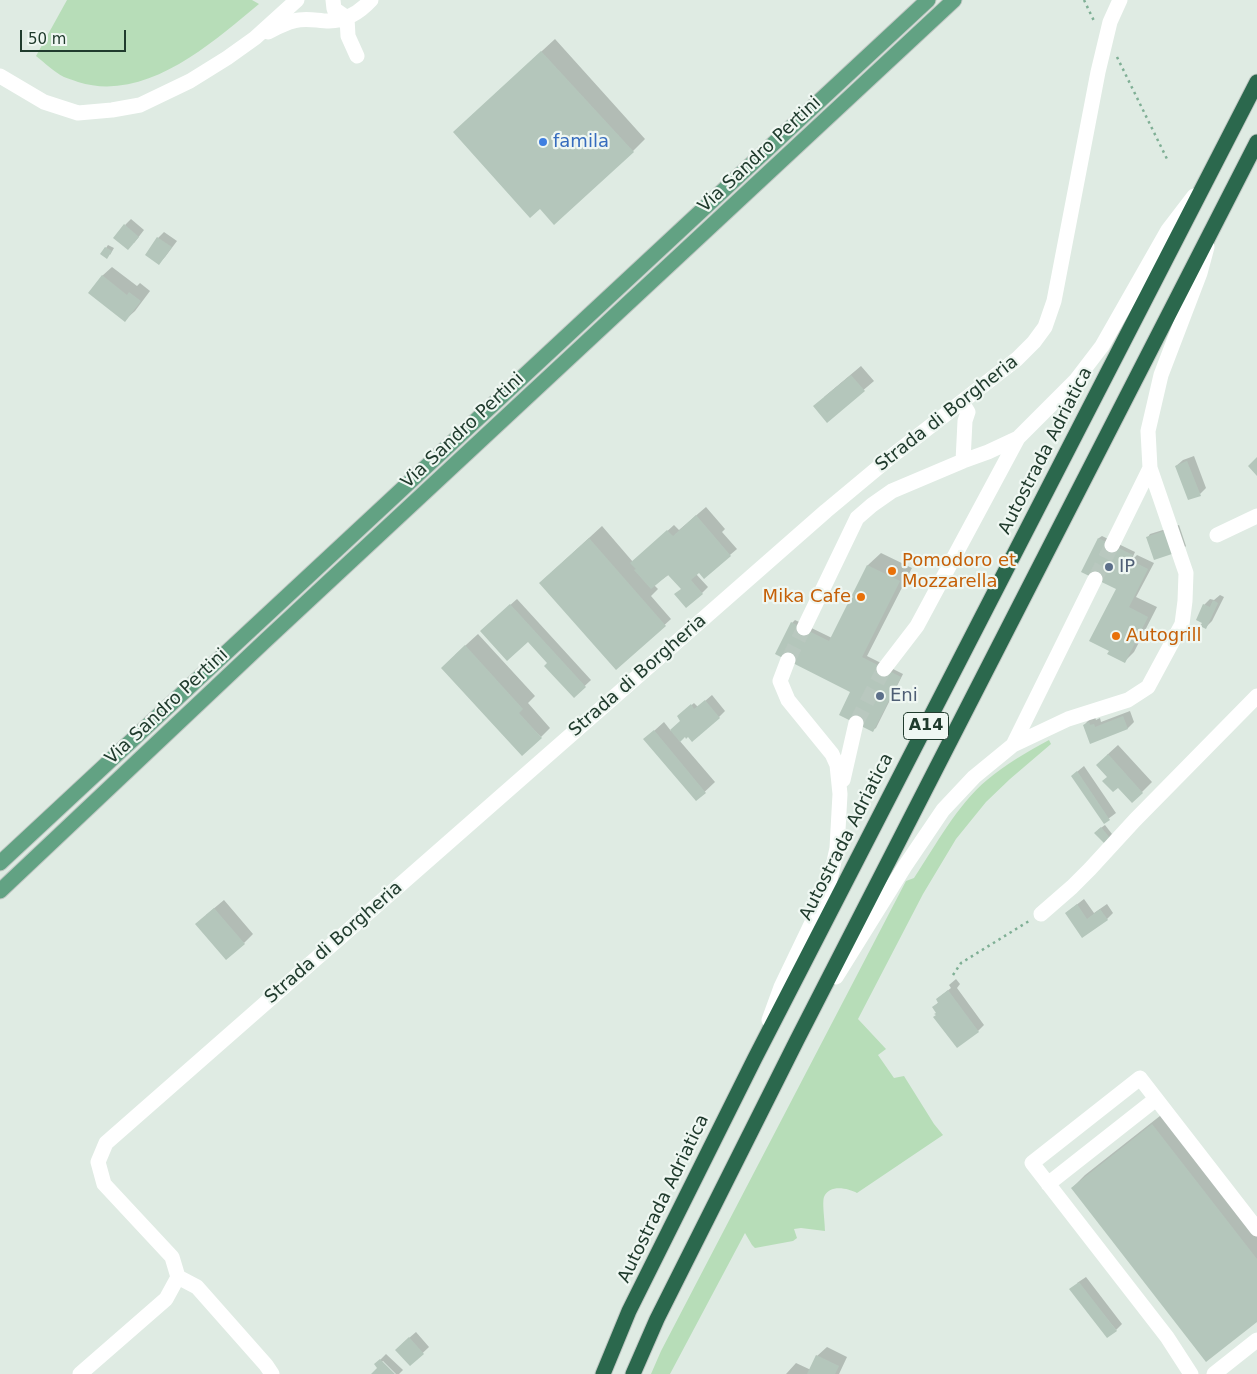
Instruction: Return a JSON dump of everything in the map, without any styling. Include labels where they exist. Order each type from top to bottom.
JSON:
[{"type":"highway","name":"Autostrada Adriatica","points":[[603,1374],[629,1311],[755,1058],[1257,82]]},
{"type":"highway","name":"A14","points":[[632,1374],[656,1319],[797,1040],[1257,142]]},
{"type":"main road","name":"Via Sandro Pertini","points":[[0,863],[928,0]]},
{"type":"main road","name":"Via Sandro Pertini","points":[[0,891],[266,640],[954,0]]},
{"type":"street","points":[[0,76],[44,102],[78,112],[112,110],[140,105],[190,81],[227,58],[255,38],[297,0]]},
{"type":"street","points":[[333,0],[334,9],[347,18]]},
{"type":"street","points":[[255,38],[294,21],[315,19],[330,21],[347,18],[362,9],[371,0]]},
{"type":"street","name":"Strada di Borgheria","points":[[178,1277],[172,1257],[104,1184],[98,1162],[106,1143],[826,511],[892,456],[1017,359],[1034,342],[1045,327],[1054,301],[1105,40],[1119,1]]},
{"type":"street","points":[[347,18],[348,36],[357,56]]},
{"type":"street","points":[[884,669],[917,626],[1018,438],[1076,380],[1102,346],[1168,230],[1209,175]]},
{"type":"street","points":[[797,1040],[905,866],[943,810],[974,777],[1013,745],[1068,719],[1128,700],[1148,687],[1182,624],[1186,573],[1150,468],[1148,431],[1161,375],[1200,273],[1211,232]]},
{"type":"street","points":[[962,402],[968,412],[965,421],[962,461]]},
{"type":"street","points":[[804,628],[857,518],[892,491],[1018,438]]},
{"type":"street","points":[[1112,545],[1150,468]]},
{"type":"street","points":[[1217,535],[1257,516]]},
{"type":"street","points":[[1013,745],[1095,579]]},
{"type":"street","points":[[788,660],[780,681],[788,700],[832,754],[837,765],[840,794]]},
{"type":"street","points":[[1041,914],[1090,870],[1135,820],[1257,696]]},
{"type":"street","points":[[755,1058],[781,987],[828,889],[836,848],[840,794],[856,723]]},
{"type":"street","points":[[1191,1374],[1167,1337],[1032,1163],[1140,1078],[1257,1229]]},
{"type":"street","points":[[1048,1184],[1156,1099]]},
{"type":"street","points":[[80,1374],[166,1299],[178,1277],[197,1287],[272,1374]]},
{"type":"street","points":[[1214,1374],[1257,1340]]},
{"type":"path","points":[[1084,0],[1092,20],[1116,56],[1168,161]]},
{"type":"path","points":[[953,975],[961,964],[1041,914]]},
{"type":"green space","points":[[67,0],[252,0],[259,4],[220,36],[176,66],[152,77],[128,84],[103,86],[78,82],[64,77],[36,56]]},
{"type":"green space","points":[[1049,740],[1051,744],[986,802],[956,839],[923,894],[858,1019],[886,1049],[878,1055],[894,1078],[904,1076],[943,1135],[857,1193],[839,1188],[826,1193],[823,1204],[825,1231],[794,1229],[797,1238],[793,1241],[755,1248],[745,1233],[670,1374],[651,1374],[661,1351],[906,881],[914,878],[957,813],[976,790],[1009,763]]},
{"type":"building","name":"famila","points":[[541,51],[634,152],[554,225],[540,209],[530,218],[453,132]]},
{"type":"building","points":[[124,224],[139,237],[128,250],[113,238]]},
{"type":"building","points":[[157,237],[172,247],[159,265],[145,255]]},
{"type":"building","points":[[105,247],[112,251],[107,259],[100,254]]},
{"type":"building","points":[[102,275],[127,295],[129,292],[141,301],[125,322],[88,293]]},
{"type":"building","points":[[851,375],[865,391],[827,423],[813,406]]},
{"type":"building","points":[[1257,457],[1257,476],[1248,466]]},
{"type":"building","points":[[1187,461],[1201,496],[1188,500],[1175,466]]},
{"type":"building","points":[[696,515],[731,556],[704,579],[699,573],[691,580],[703,594],[686,608],[674,594],[681,589],[668,575],[651,589],[630,563],[667,530],[673,536]]},
{"type":"building","points":[[1176,527],[1184,550],[1154,560],[1146,537]]},
{"type":"building","points":[[589,538],[666,626],[616,670],[539,583]]},
{"type":"building","points":[[1098,538],[1133,555],[1130,560],[1148,569],[1129,607],[1148,617],[1125,663],[1107,654],[1109,651],[1089,641],[1116,589],[1081,572]]},
{"type":"building","points":[[867,565],[900,581],[862,657],[901,677],[873,732],[839,715],[850,692],[775,654],[791,622],[829,641]]},
{"type":"building","points":[[1213,600],[1218,603],[1206,629],[1200,626],[1202,623],[1196,620],[1203,604],[1210,607]]},
{"type":"building","points":[[510,604],[586,687],[574,698],[544,666],[547,663],[528,642],[507,661],[480,631]]},
{"type":"building","points":[[465,645],[523,709],[519,713],[542,738],[522,756],[441,668]]},
{"type":"building","points":[[705,700],[720,718],[692,742],[688,737],[686,739],[685,737],[680,742],[670,730],[680,721],[677,716],[691,704],[694,709]]},
{"type":"building","points":[[1123,716],[1128,729],[1090,744],[1083,725],[1089,722],[1090,725],[1094,724],[1095,727]]},
{"type":"building","points":[[654,730],[706,793],[696,801],[643,739]]},
{"type":"building","points":[[1108,754],[1143,793],[1132,803],[1118,788],[1113,792],[1102,781],[1107,777],[1096,765]]},
{"type":"building","points":[[1077,771],[1110,820],[1104,824],[1071,776]]},
{"type":"building","points":[[1101,827],[1110,838],[1105,844],[1094,833]]},
{"type":"building","points":[[1077,904],[1087,919],[1100,909],[1108,920],[1082,938],[1065,913]]},
{"type":"building","points":[[214,908],[245,944],[226,960],[195,924]]},
{"type":"building","points":[[948,990],[979,1032],[957,1048],[933,1017],[936,1013],[932,1007],[938,1003],[936,999]]},
{"type":"building","points":[[1152,1124],[1257,1259],[1257,1322],[1206,1362],[1071,1188]]},
{"type":"building","points":[[1079,1282],[1117,1331],[1107,1338],[1069,1289]]},
{"type":"building","points":[[409,1337],[424,1354],[410,1366],[395,1350]]},
{"type":"building","points":[[816,1355],[839,1366],[835,1374],[807,1374]]},
{"type":"building","points":[[380,1359],[395,1374],[371,1374],[377,1368],[374,1364]]},
{"type":"tunnel","points":[[1095,579],[1112,545]]},
{"type":"tunnel","points":[[788,660],[804,628]]},
{"type":"tunnel","points":[[856,723],[884,669]]},
{"type":"place","name":"famila","points":[[543,142]]},
{"type":"place","name":"IP","points":[[1109,567]]},
{"type":"place","name":"Pomodoro et Mozzarella","points":[[892,571]]},
{"type":"place","name":"Mika Cafe","points":[[861,597]]},
{"type":"place","name":"Autogrill","points":[[1116,636]]},
{"type":"place","name":"Eni","points":[[880,696]]}]
